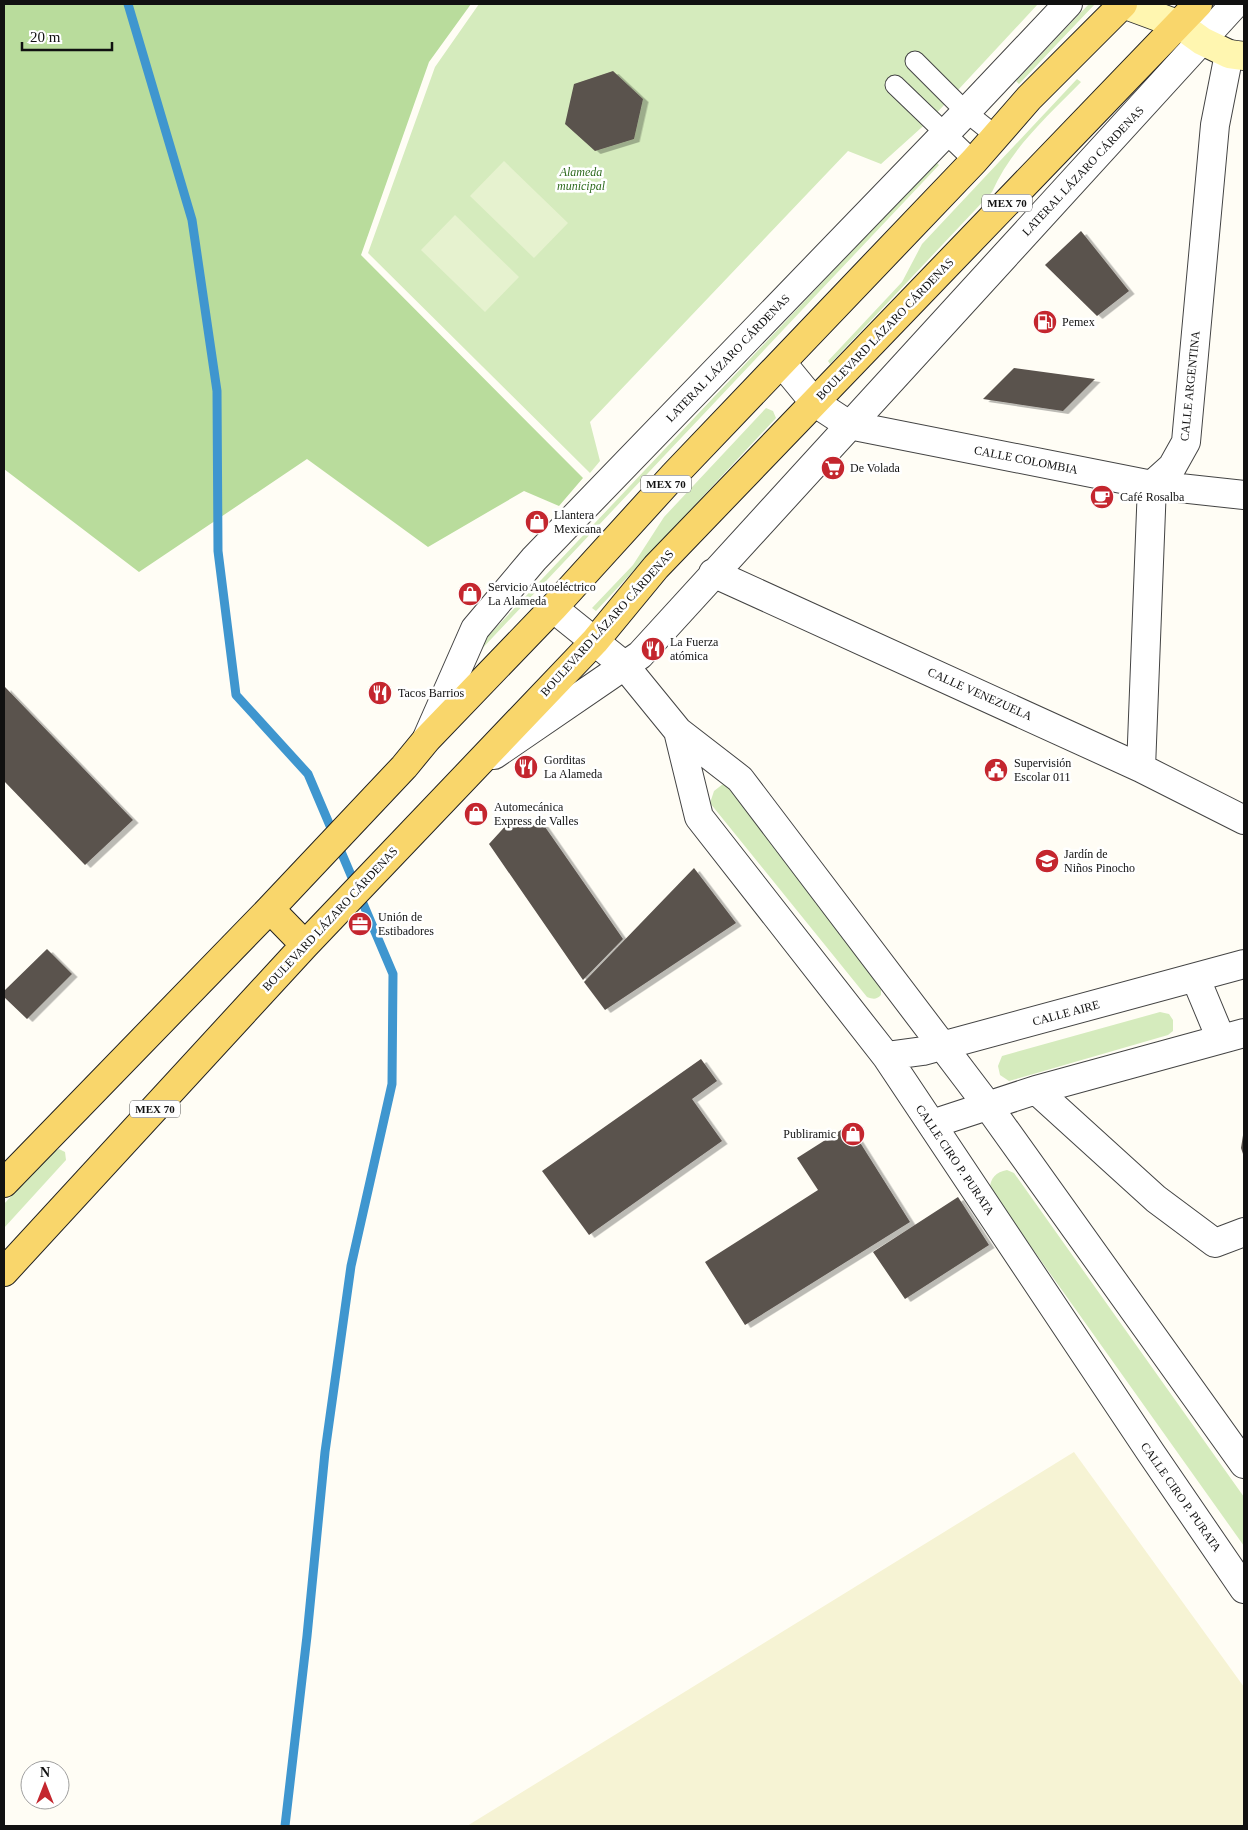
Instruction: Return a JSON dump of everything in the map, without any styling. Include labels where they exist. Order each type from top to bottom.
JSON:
[{"type":"main road","points":[[1123,4],[1180,25],[1202,41],[1236,55]]},
{"type":"main road","name":"MEX 70","points":[[4,1183],[270,909],[427,739],[553,608],[674,475],[974,161],[1029,98],[1123,4]]},
{"type":"main road","name":"BOULEVARD LÁZARO CÁRDENAS","points":[[4,1272],[305,945],[595,641],[656,567],[1180,25],[1198,4]]},
{"type":"main road","points":[[270,909],[305,945]]},
{"type":"street","name":"LATERAL LÁZARO CÁRDENAS","points":[[427,739],[475,629],[534,559],[1068,4]]},
{"type":"street","name":"LATERAL LÁZARO CÁRDENAS","points":[[470,772],[640,655],[713,573],[1236,4]]},
{"type":"street","name":"CALLE ARGENTINA","points":[[1152,485],[1172,467],[1186,442],[1216,125],[1236,55]]},
{"type":"street","name":"CALLE COLOMBIA","points":[[782,362],[814,402],[849,425],[1152,485],[1244,495]]},
{"type":"street","points":[[1141,768],[1152,485]]},
{"type":"street","name":"CALLE VENEZUELA","points":[[713,573],[1141,768],[1244,820]]},
{"type":"street","name":"CALLE CIRO P. PURATA","points":[[553,608],[624,666],[678,732],[740,779],[988,1106],[1244,1464]]},
{"type":"street","name":"CALLE CIRO P. PURATA","points":[[678,732],[699,817],[886,1056],[1244,1589]]},
{"type":"street","name":"CALLE AIRE","points":[[886,1056],[943,1046],[1196,979],[1244,964]]},
{"type":"street","points":[[932,1124],[1036,1090],[1233,1036],[1196,979]]},
{"type":"street","points":[[1036,1090],[1156,1200],[1214,1242],[1244,1232]]},
{"type":"lane","points":[[915,61],[966,112],[996,136]]},
{"type":"lane","points":[[895,85],[974,161]]},
{"type":"shaded area","points":[[1074,1452],[1244,1687],[1244,1826],[467,1826]]},
{"type":"green space","points":[[4,4],[471,4],[429,62],[361,255],[583,478],[559,506],[524,491],[428,547],[307,459],[139,572],[4,469]]},
{"type":"green space","name":"Alameda municipal","points":[[479,4],[1038,4],[931,119],[881,164],[848,151],[590,422],[600,461],[590,473],[368,253],[435,67]]},
{"type":"green space","points":[[1089,4],[1095,4],[1019,84],[1016,81]]},
{"type":"green space","points":[[1077,79],[1081,82],[1031,133],[1000,176],[992,192],[830,364],[828,361],[902,282],[922,244]]},
{"type":"green space","points":[[504,161],[568,223],[534,258],[470,196]]},
{"type":"green space","points":[[936,162],[939,165],[477,654],[474,651]]},
{"type":"green space","points":[[455,215],[519,277],[485,312],[421,250]]},
{"type":"green space","points":[[766,408],[773,411],[776,418],[596,611],[592,608],[633,565],[664,517]]},
{"type":"green space","points":[[723,784],[737,785],[881,987],[881,995],[879,997],[874,999],[867,997],[710,803],[714,791]]},
{"type":"green space","points":[[1160,1012],[1169,1014],[1173,1020],[1173,1031],[1168,1035],[1009,1081],[1000,1075],[998,1066],[1002,1056]]},
{"type":"green space","points":[[59,1149],[65,1152],[66,1160],[4,1228],[4,1204],[49,1154]]},
{"type":"green space","points":[[1007,1170],[1014,1173],[1244,1497],[1244,1546],[990,1189],[994,1176]]},
{"type":"building","points":[[613,71],[643,99],[634,139],[595,151],[565,124],[574,84]]},
{"type":"building","points":[[1081,231],[1129,291],[1097,316],[1045,265]]},
{"type":"building","points":[[1014,368],[1095,379],[1063,411],[983,399]]},
{"type":"building","points":[[5,687],[133,820],[85,865],[4,781]]},
{"type":"building","points":[[510,821],[543,824],[623,939],[583,980],[489,844]]},
{"type":"building","points":[[694,868],[736,923],[605,1010],[584,982]]},
{"type":"building","points":[[47,949],[72,974],[27,1019],[4,997],[4,991]]},
{"type":"building","points":[[701,1059],[717,1081],[692,1099],[722,1141],[589,1235],[542,1171]]},
{"type":"building","points":[[849,1125],[910,1222],[745,1325],[705,1262],[818,1190],[797,1158]]},
{"type":"building","points":[[1244,1129],[1244,1157],[1241,1148]]},
{"type":"building","points":[[958,1197],[989,1245],[905,1299],[873,1252]]},
{"type":"waterway","points":[[128,4],[192,220],[217,391],[218,551],[236,695],[308,774],[393,974],[392,1084],[351,1266],[325,1452],[307,1636],[285,1826]]},
{"type":"place","name":"Pemex","points":[[1045,322]]},
{"type":"place","name":"De Volada","points":[[833,468]]},
{"type":"place","name":"Café Rosalba","points":[[1102,497]]},
{"type":"place","name":"Llantera Mexicana","points":[[537,522]]},
{"type":"place","name":"Servicio Autoeléctrico La Alameda","points":[[470,594]]},
{"type":"place","name":"La Fuerza atómica","points":[[653,649]]},
{"type":"place","name":"Tacos Barrios","points":[[380,693]]},
{"type":"place","name":"Gorditas La Alameda","points":[[526,767]]},
{"type":"place","name":"Supervisión Escolar 011","points":[[996,770]]},
{"type":"place","name":"Automecánica Express de Valles","points":[[476,814]]},
{"type":"place","name":"Jardín de Niños Pinocho","points":[[1047,861]]},
{"type":"place","name":"Unión de Estibadores","points":[[360,924]]},
{"type":"place","name":"Publiramic","points":[[853,1134]]}]
